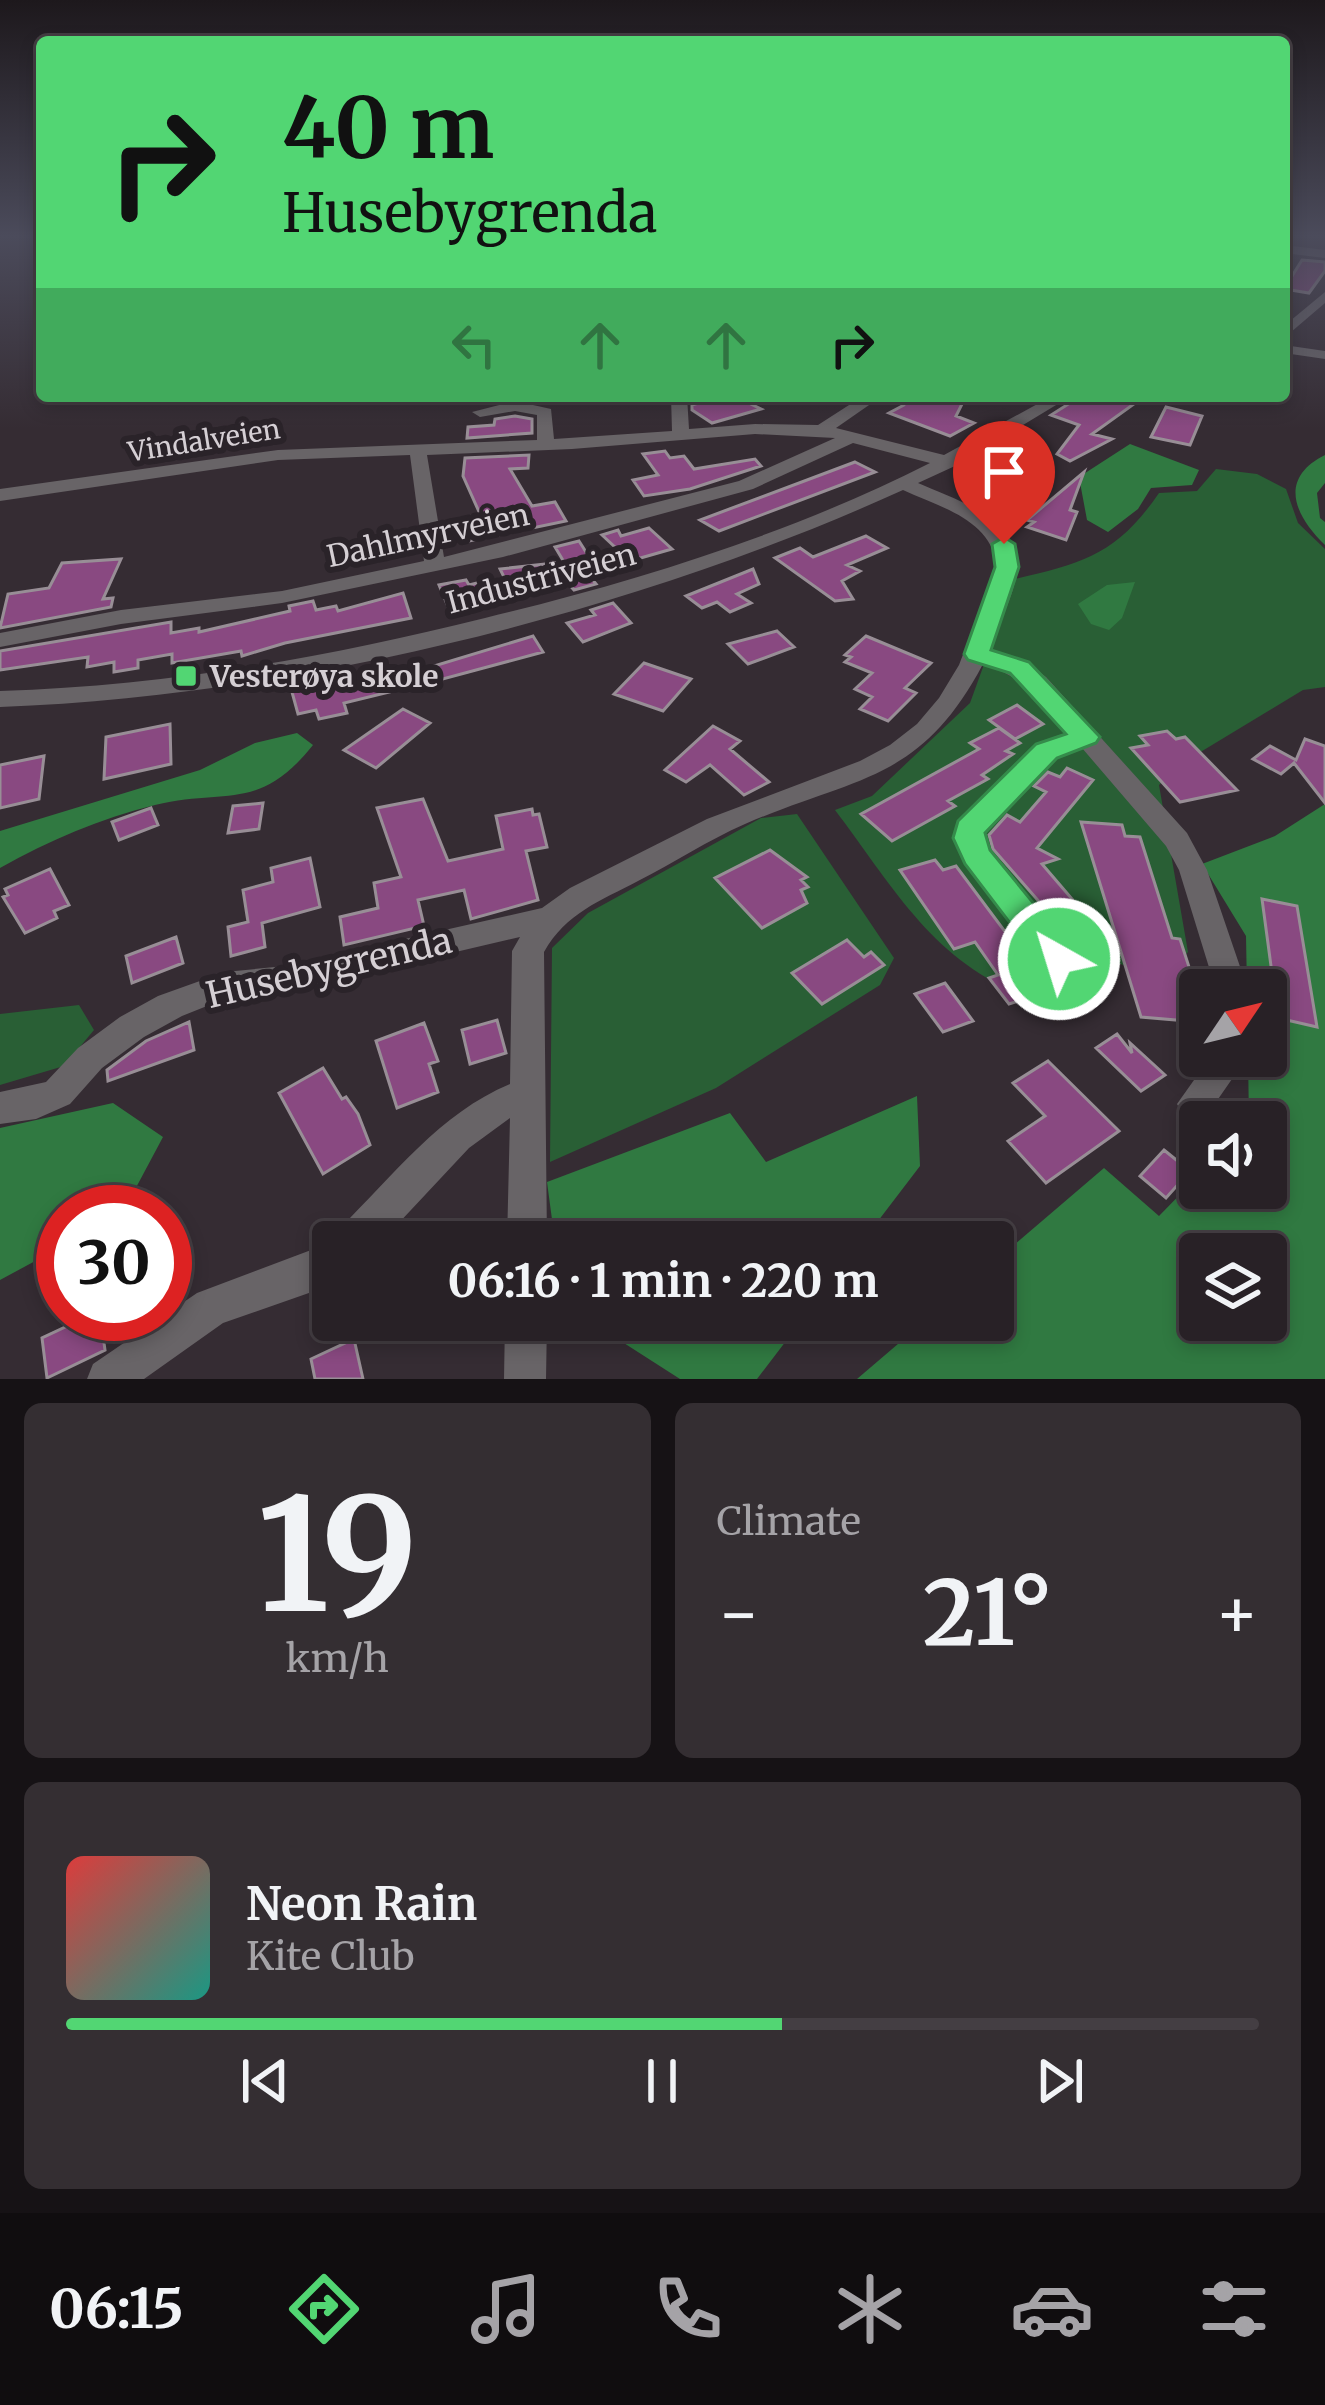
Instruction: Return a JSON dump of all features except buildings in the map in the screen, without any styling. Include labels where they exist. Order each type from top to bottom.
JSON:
[{"type":"street","points":[[1290,328],[1320,300]]},
{"type":"street","points":[[1290,350],[1325,355]]},
{"type":"street","points":[[679,402],[681,434]]},
{"type":"street","points":[[822,430],[865,402]]},
{"type":"street","name":"Industriveien","points":[[0,699],[167,687],[408,644],[662,577],[814,524],[905,484],[1053,402]]},
{"type":"street","points":[[480,412],[515,406],[545,412],[549,418],[546,445]]},
{"type":"street","name":"Vindalveien","points":[[0,495],[278,454],[546,445],[681,434],[822,430],[949,462]]},
{"type":"street","name":"Dahlmyrveien","points":[[0,640],[121,617],[281,597],[435,567],[746,484],[854,436]]},
{"type":"street","points":[[418,450],[435,567]]},
{"type":"street","name":"Husebygrenda","points":[[0,1108],[36,1103],[58,1093],[90,1058],[170,1006],[225,985],[284,980],[546,919],[575,898],[743,814],[856,776],[904,750],[931,729],[954,700],[977,654],[1007,567],[1004,544],[981,522],[905,484]]},
{"type":"street","points":[[977,654],[1019,668],[1177,840],[1201,890],[1225,969]]},
{"type":"street","points":[[1059,959],[976,856],[970,829],[1047,751],[1085,737]]},
{"type":"street","points":[[527,1221],[528,951],[546,919]]},
{"type":"street","points":[[1197,1101],[1216,1077]]},
{"type":"street","points":[[375,1221],[474,1122],[504,1101],[530,1092]]},
{"type":"street","points":[[108,1379],[212,1307],[312,1274]]},
{"type":"street","points":[[525,1376],[526,1341]]},
{"type":"green space","points":[[1130,444],[1199,470],[1192,485],[1151,488],[1138,509],[1108,532],[1087,520],[1079,477]]},
{"type":"green space","points":[[1325,455],[1325,483],[1317,493],[1325,545],[1299,509],[1296,485],[1310,464]]},
{"type":"green space","points":[[1216,469],[1257,474],[1286,489],[1298,523],[1325,549],[1325,687],[1303,690],[1184,762],[1159,785],[1188,952],[1163,978],[1105,959],[1041,952],[1019,993],[988,979],[937,939],[835,810],[872,796],[970,703],[1015,579],[1097,553],[1128,530],[1159,493],[1197,491]]},
{"type":"green space","points":[[1135,582],[1122,618],[1109,630],[1091,624],[1078,604],[1107,585]]},
{"type":"green space","points":[[297,733],[313,745],[276,781],[240,794],[134,811],[75,831],[0,868],[0,831],[200,770],[255,743]]},
{"type":"green space","points":[[1325,804],[1325,1379],[857,1379],[901,1341],[1014,1341],[1014,1245],[1104,1168],[1159,1216],[1179,1196],[1179,1209],[1287,1209],[1287,1101],[1249,1101],[1248,1077],[1287,1077],[1287,969],[1247,969],[1246,936],[1202,864],[1275,836]]},
{"type":"green space","points":[[797,814],[894,958],[880,985],[716,1088],[550,1162],[552,948],[588,913],[761,818]]},
{"type":"green space","points":[[79,1005],[94,1030],[64,1066],[0,1085],[0,1014]]},
{"type":"green space","points":[[917,1096],[920,1166],[878,1221],[552,1221],[547,1182],[730,1113],[766,1162]]},
{"type":"green space","points":[[113,1103],[163,1137],[137,1185],[36,1185],[36,1261],[0,1280],[0,1128]]},
{"type":"green space","points":[[621,1341],[786,1341],[757,1379],[680,1379]]},
{"type":"place","name":"Vesterøya skole","points":[[186,676]]},
{"type":"route","points":[[1004,544],[1007,567],[977,654],[1019,668],[1038,682],[1085,737],[1047,751],[970,829],[969,838],[976,856],[1059,959]]}]
